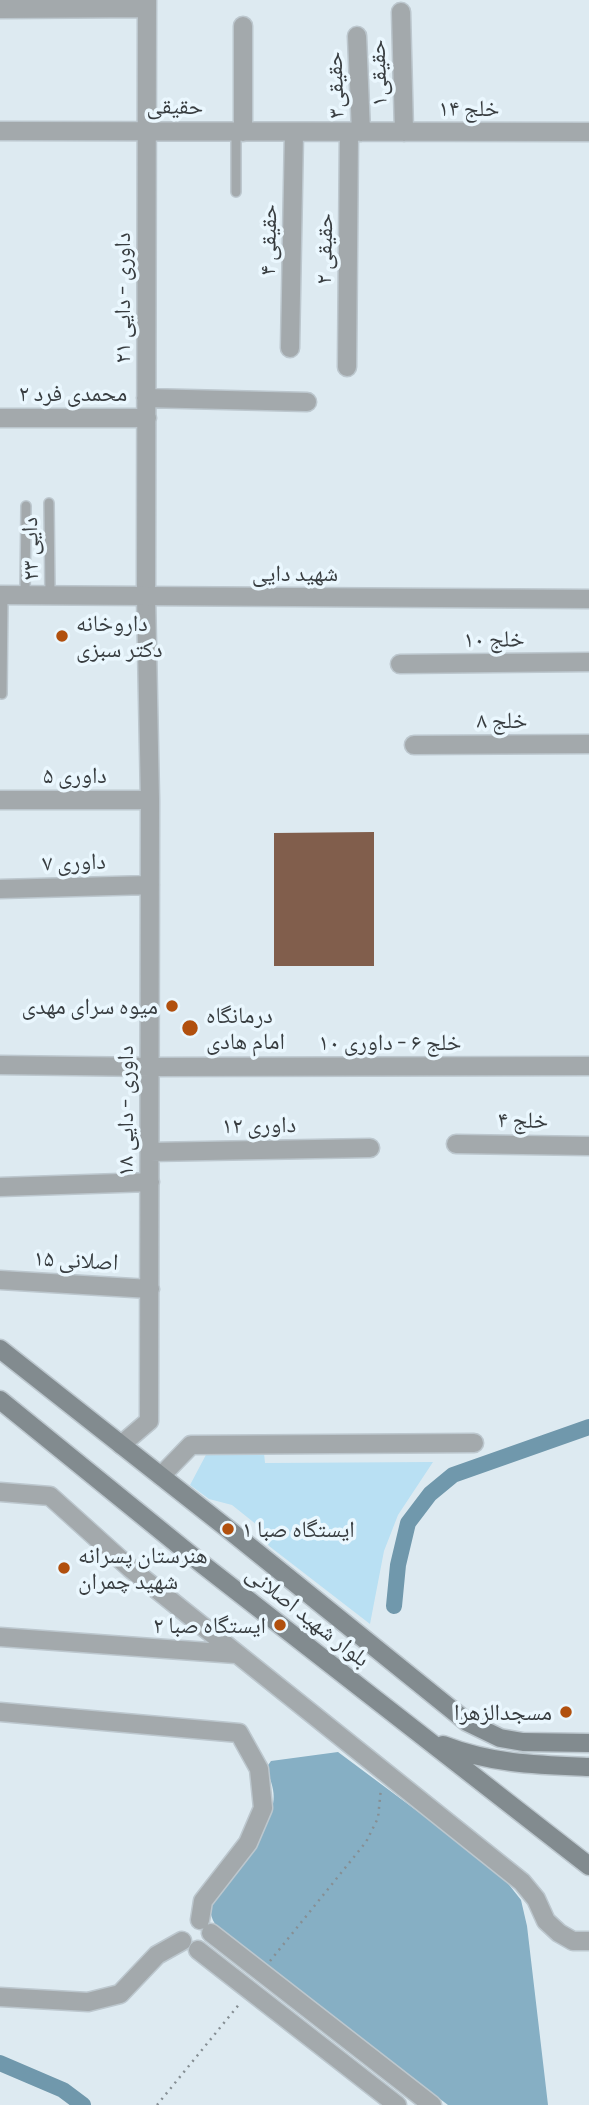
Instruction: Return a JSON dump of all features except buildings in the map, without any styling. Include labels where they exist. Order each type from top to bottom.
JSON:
[{"type":"main road","name":"بلوار شهید اصلانی","points":[[0,1349],[467,1722],[500,1738],[523,1742],[589,1743]]},
{"type":"main road","name":"بلوار شهید اصلانی","points":[[0,1401],[202,1564],[589,1866]]},
{"type":"main road","points":[[427,1739],[469,1755],[521,1764],[589,1767]]},
{"type":"street","points":[[0,9],[147,4]]},
{"type":"street","name":"داوری - دایی ۲۱","points":[[146,596],[147,4]]},
{"type":"street","name":"حقیقی۱","points":[[401,12],[404,132]]},
{"type":"street","points":[[239,132],[243,26]]},
{"type":"street","name":"حقیقی۳","points":[[355,132],[358,36]]},
{"type":"street","name":"حقیقی","points":[[0,131],[355,132]]},
{"type":"street","name":"حقیقی ۴","points":[[290,348],[294,132]]},
{"type":"street","name":"خلج ۱۴","points":[[355,132],[589,132]]},
{"type":"street","name":"حقیقی ۲","points":[[347,367],[355,132]]},
{"type":"street","points":[[146,398],[307,402]]},
{"type":"street","name":"محمدی فرد ۲","points":[[0,418],[146,418]]},
{"type":"street","name":"شهید دایی","points":[[1,595],[589,599]]},
{"type":"street","name":"داوری - دایی ۱۸","points":[[121,1445],[149,1421],[150,800],[146,596]]},
{"type":"street","name":"خلج ۱۰","points":[[400,664],[589,662]]},
{"type":"street","name":"خلج ۸","points":[[414,745],[589,744]]},
{"type":"street","name":"داوری ۵","points":[[0,800],[150,800]]},
{"type":"street","name":"داوری ۷","points":[[0,889],[150,885]]},
{"type":"street","name":"خلج ۶ - داوری ۱۰","points":[[0,1065],[589,1066]]},
{"type":"street","name":"خلج ۴","points":[[456,1144],[589,1146]]},
{"type":"street","name":"داوری ۱۲","points":[[150,1152],[370,1148]]},
{"type":"street","points":[[0,1187],[150,1182]]},
{"type":"street","name":"اصلانی ۱۵","points":[[0,1280],[150,1289]]},
{"type":"street","points":[[161,1476],[191,1445],[474,1443]]},
{"type":"street","points":[[0,1492],[50,1496],[131,1568],[236,1654],[522,1882],[536,1899],[546,1921],[559,1933],[573,1941],[589,1941]]},
{"type":"street","points":[[0,1637],[236,1654]]},
{"type":"street","points":[[0,1712],[239,1733],[259,1769],[263,1808],[248,1843],[203,1901],[205,1927],[210,1940],[206,1946],[190,1945],[158,1955],[120,1994],[88,2001],[0,1997]]},
{"type":"street","points":[[397,2105],[190,1945],[181,1933],[184,1925],[194,1920],[205,1927],[306,2007],[412,2099],[432,2105]]},
{"type":"street","points":[[292,2024],[306,2007]]},
{"type":"lane","points":[[236,192],[239,132]]},
{"type":"lane","name":"دایی ۲۳","points":[[49,503],[50,595]]},
{"type":"lane","points":[[25,595],[26,506]]},
{"type":"lane","points":[[1,595],[2,694]]},
{"type":"path","points":[[261,1973],[366,1842],[379,1818],[382,1770]]},
{"type":"path","points":[[158,2105],[250,1991]]},
{"type":"shaded area","points":[[208,1451],[264,1453],[265,1463],[433,1462],[398,1515],[384,1551],[370,1624],[269,1546],[257,1525],[232,1505],[209,1499],[190,1485]]},
{"type":"shaded area","points":[[338,1752],[499,1872],[521,1900],[527,1926],[548,2105],[448,2105],[235,1944],[219,1929],[212,1917],[213,1895],[256,1847],[273,1806],[274,1793],[266,1768],[271,1761]]},
{"type":"waterway","points":[[394,1606],[398,1565],[408,1523],[430,1494],[453,1475],[589,1427]]},
{"type":"waterway","points":[[0,2063],[63,2090],[83,2105]]},
{"type":"place","name":"داروخانه دکتر سبزی","points":[[62,636]]},
{"type":"place","name":"میوه سرای مهدی","points":[[172,1006]]},
{"type":"place","name":"درمانگاه امام هادی","points":[[190,1028]]},
{"type":"place","name":"ایستگاه صبا ۱","points":[[228,1529]]},
{"type":"place","name":"هنرستان پسرانه شهید چمران","points":[[64,1568]]},
{"type":"place","name":"ایستگاه صبا ۲","points":[[280,1625]]},
{"type":"place","name":"مسجدالزهرا","points":[[566,1712]]}]
